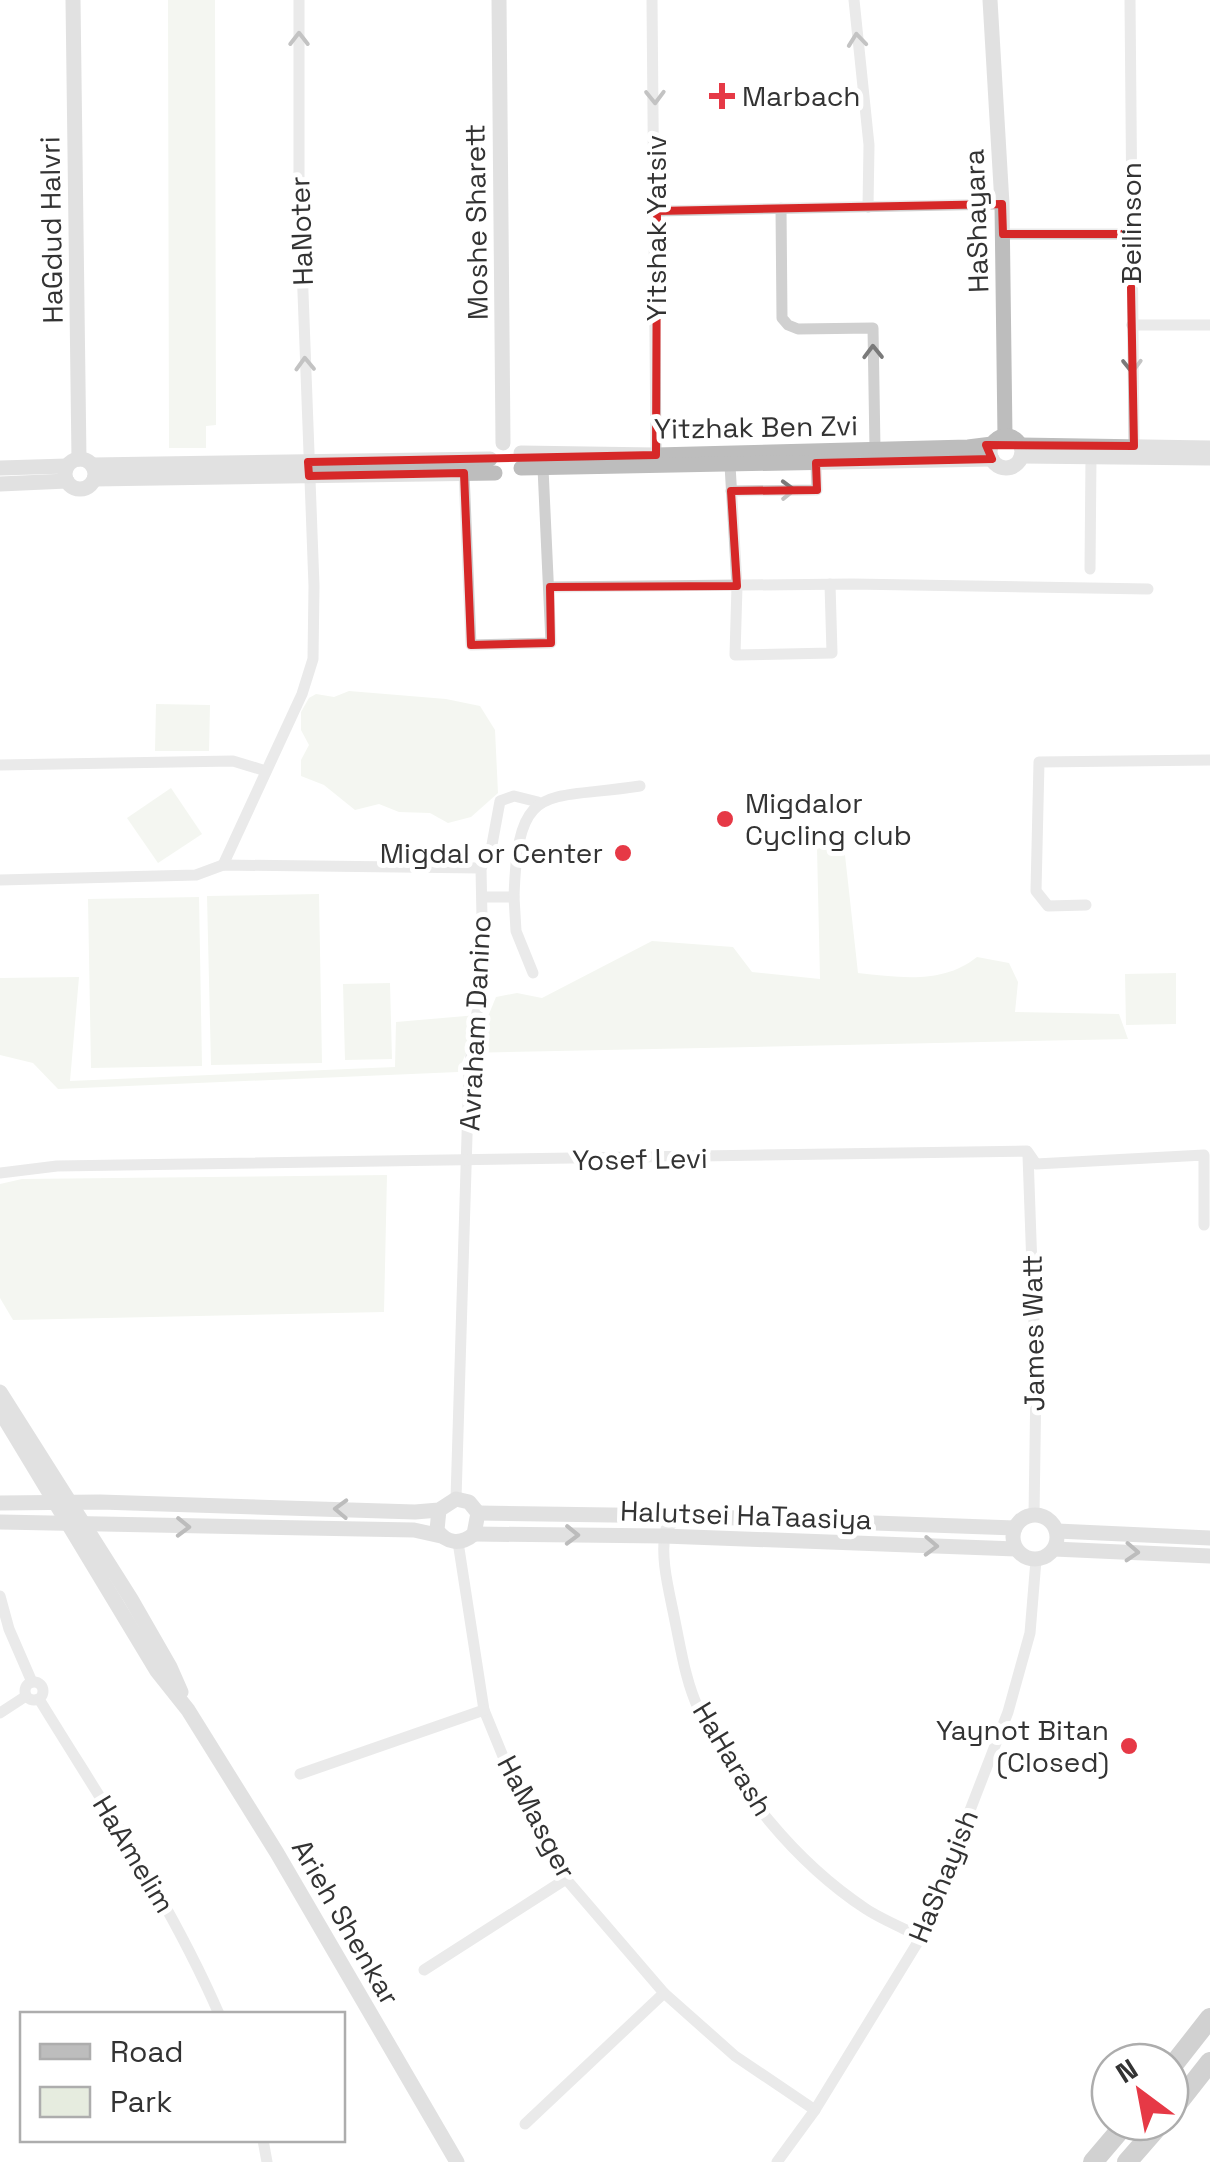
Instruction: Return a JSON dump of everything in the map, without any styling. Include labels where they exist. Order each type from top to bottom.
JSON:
[{"type":"highway","points":[[1190,2044],[1210,2018]]},
{"type":"highway","points":[[1190,2088],[1210,2062]]},
{"type":"highway","points":[[1093,2162],[1110,2142]]},
{"type":"highway","points":[[1127,2162],[1144,2142]]},
{"type":"street","name":"HaGdud HaIvri","points":[[73,0],[80,470]]},
{"type":"street","name":"HaNoter","points":[[299,0],[299,186],[308,468]]},
{"type":"street","name":"Moshe Sharett","points":[[499,0],[503,443]]},
{"type":"street","name":"Yitshak Yatsiv","points":[[652,0],[656,455]]},
{"type":"street","points":[[854,0],[868,145],[868,206]]},
{"type":"street","name":"Beilinson","points":[[1130,0],[1134,446]]},
{"type":"street","name":"HaShayara","points":[[992,2],[1003,234],[1006,448]]},
{"type":"street","points":[[656,210],[1002,204]]},
{"type":"street","points":[[781,208],[782,318],[798,328],[873,328],[875,450]]},
{"type":"street","points":[[1003,234],[1130,234]]},
{"type":"street","points":[[1132,325],[1210,325]]},
{"type":"street","points":[[0,468],[492,466],[509,477],[521,461],[516,447],[503,443],[492,466]]},
{"type":"street","name":"Yitzhak Ben Zvi","points":[[521,461],[968,447],[1210,448]]},
{"type":"street","name":"Yitzhak Ben Zvi","points":[[521,461],[543,468],[816,463],[1006,448],[1091,456],[1210,458]]},
{"type":"street","points":[[1090,569],[1091,456]]},
{"type":"street","points":[[732,491],[817,490],[816,463]]},
{"type":"street","points":[[730,464],[737,586],[735,655],[832,653],[830,584]]},
{"type":"street","points":[[308,468],[464,473],[492,466]]},
{"type":"street","points":[[223,865],[302,694],[312,659],[314,586],[308,468]]},
{"type":"street","points":[[464,473],[471,645],[550,644],[543,468]]},
{"type":"street","points":[[0,484],[80,470]]},
{"type":"street","points":[[550,588],[830,584],[1148,589]]},
{"type":"street","points":[[1086,906],[1048,906],[1036,890],[1039,762],[1210,760]]},
{"type":"street","points":[[0,765],[233,761],[266,771]]},
{"type":"street","points":[[533,973],[516,932],[514,897],[516,859],[528,814],[538,802],[554,796],[640,786]]},
{"type":"street","points":[[0,880],[196,875],[223,865],[480,868],[491,850],[500,800],[514,796],[538,802]]},
{"type":"street","name":"Avraham Danino","points":[[456,1499],[470,1070],[483,969],[480,868]]},
{"type":"street","points":[[482,897],[514,897]]},
{"type":"street","name":"Yosef Levi","points":[[0,1173],[57,1166],[1028,1151],[1036,1164],[1204,1155],[1204,1225]]},
{"type":"street","name":"James Watt","points":[[1028,1151],[1036,1380],[1034,1515]]},
{"type":"street","name":"Arieh Shenkar","points":[[0,1392],[77,1525],[170,1667],[188,1710]]},
{"type":"street","name":"Arieh Shenkar","points":[[0,1412],[41,1466]]},
{"type":"street","points":[[18,1503],[36,1489],[41,1466],[100,1502]]},
{"type":"street","points":[[0,1503],[438,1510],[456,1499],[469,1502],[478,1514],[474,1534]]},
{"type":"street","points":[[438,1510],[436,1523],[441,1536]]},
{"type":"street","name":"Halutsei HaTaasiya","points":[[478,1514],[680,1516],[1015,1528]]},
{"type":"street","points":[[1016,1549],[1015,1528],[1024,1518],[1034,1515],[1050,1521],[1056,1531],[1054,1549],[1036,1560]]},
{"type":"street","points":[[664,1536],[669,1524],[680,1516]]},
{"type":"street","points":[[7,1523],[414,1530],[458,1542]]},
{"type":"street","points":[[7,1523],[52,1532],[85,1552]]},
{"type":"street","name":"Arieh Shenkar","points":[[77,1525],[85,1552],[157,1672],[188,1710],[278,1852],[457,2162]]},
{"type":"street","points":[[1056,1531],[1210,1538]]},
{"type":"street","name":"Halutsei HaTaasiya","points":[[458,1542],[474,1534],[664,1536],[1016,1549],[1026,1558],[1036,1560]]},
{"type":"street","name":"HaHarash","points":[[664,1536],[682,1654],[698,1709],[729,1762],[770,1822],[818,1873],[868,1910],[921,1937]]},
{"type":"street","name":"HaMasger","points":[[458,1542],[484,1710],[518,1793],[566,1879],[664,1993],[734,2056],[815,2110]]},
{"type":"street","points":[[1054,1549],[1210,1556]]},
{"type":"street","name":"HaShayish","points":[[777,2162],[815,2110],[921,1937],[1013,1697],[1030,1632],[1036,1560]]},
{"type":"street","name":"HaAmelim","points":[[0,1596],[9,1629],[32,1682],[43,1688],[33,1698],[160,1897],[218,2012]]},
{"type":"street","points":[[0,1713],[33,1698]]},
{"type":"street","points":[[300,1774],[484,1710]]},
{"type":"street","points":[[424,1970],[566,1879]]},
{"type":"street","points":[[525,2124],[664,1993]]},
{"type":"highlighted area","points":[[1002,204],[1003,234],[1130,234],[1134,446],[986,445],[992,459],[816,463],[817,490],[731,491],[737,586],[550,587],[551,643],[471,645],[464,473],[309,476],[308,462],[656,455],[657,211]]},
{"type":"green space","points":[[168,0],[215,0],[216,425],[206,426],[206,448],[169,448]]},
{"type":"green space","points":[[349,691],[446,699],[480,706],[495,730],[498,793],[471,817],[448,823],[430,813],[399,812],[379,804],[355,810],[324,785],[301,776],[301,760],[309,745],[301,730],[301,712],[316,694],[334,697]]},
{"type":"green space","points":[[156,704],[210,705],[209,751],[155,751]]},
{"type":"green space","points":[[171,788],[202,834],[158,863],[127,818]]},
{"type":"green space","points":[[844,846],[858,973],[935,975],[964,966],[977,957],[1009,963],[1018,982],[1015,1012],[1119,1014],[1128,1039],[466,1053],[458,1072],[58,1089],[33,1063],[0,1055],[0,978],[79,977],[70,1081],[395,1067],[396,1022],[489,1014],[496,997],[517,993],[542,998],[652,941],[733,947],[752,972],[820,979],[817,848]]},
{"type":"green space","points":[[319,894],[322,1063],[211,1065],[207,896]]},
{"type":"green space","points":[[199,897],[202,1066],[91,1068],[88,899]]},
{"type":"green space","points":[[1176,973],[1176,1024],[1126,1025],[1125,974]]},
{"type":"green space","points":[[390,983],[392,1059],[345,1060],[343,984]]},
{"type":"green space","points":[[387,1175],[384,1312],[13,1320],[0,1298],[0,1184],[22,1179]]},
{"type":"place","name":"Marbach","points":[[722,96]]},
{"type":"place","name":"Migdalor Cycling club","points":[[725,819]]},
{"type":"place","name":"Migdal or Center","points":[[623,853]]},
{"type":"place","name":"Yaynot Bitan (Closed)","points":[[1129,1746]]}]
